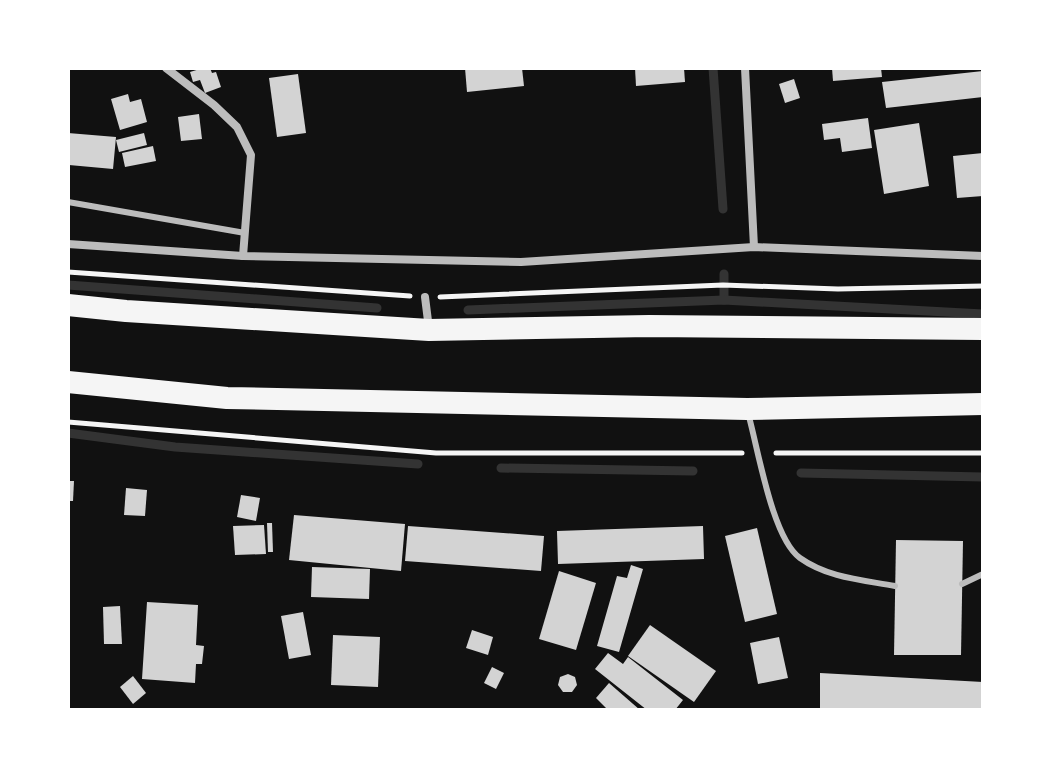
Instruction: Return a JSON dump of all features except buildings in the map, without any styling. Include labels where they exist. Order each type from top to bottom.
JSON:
[{"type":"highway","points":[[68,305],[429,330],[649,326],[983,329]]},
{"type":"highway","points":[[68,382],[227,398],[747,409],[983,404]]},
{"type":"street","points":[[166,68],[237,127],[251,155],[243,256]]},
{"type":"street","points":[[745,68],[754,247]]},
{"type":"street","points":[[68,244],[243,256],[521,262],[754,247],[983,256]]},
{"type":"street","points":[[425,297],[429,330]]},
{"type":"lane","points":[[68,202],[245,233]]},
{"type":"lane","points":[[747,409],[778,527],[797,557],[825,572],[895,586]]},
{"type":"lane","points":[[962,584],[983,574]]},
{"type":"path","points":[[68,272],[425,297],[723,285],[838,289],[983,286]]},
{"type":"path","points":[[68,422],[436,453],[983,453]]},
{"type":"waterway","points":[[713,68],[723,209]]},
{"type":"waterway","points":[[724,274],[724,300]]},
{"type":"waterway","points":[[68,285],[377,308]]},
{"type":"waterway","points":[[468,310],[724,300],[983,314]]},
{"type":"waterway","points":[[68,433],[175,447],[418,464]]},
{"type":"waterway","points":[[501,468],[693,471]]},
{"type":"waterway","points":[[801,473],[983,477]]}]
